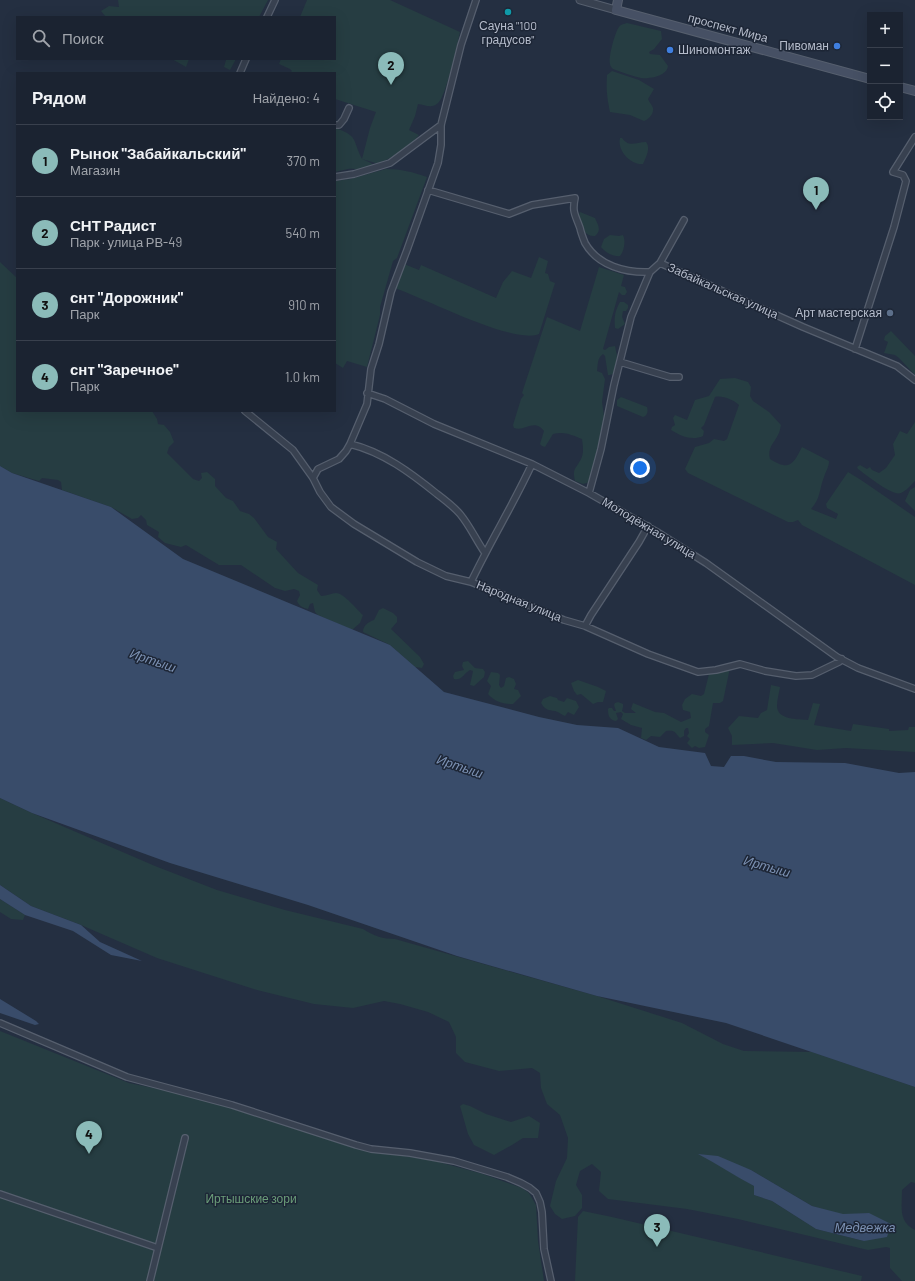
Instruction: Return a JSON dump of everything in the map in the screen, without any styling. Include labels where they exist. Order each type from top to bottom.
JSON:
[{"type":"main road","points":[[616,10],[618,0]]},
{"type":"main road","name":"проспект Мира","points":[[616,10],[867,78]]},
{"type":"main road","points":[[903,88],[915,91]]},
{"type":"street","points":[[267,16],[275,0]]},
{"type":"street","points":[[313,478],[318,469],[339,459],[350,444],[367,404],[367,393],[371,368],[379,344],[391,292],[438,163],[441,125],[461,44],[476,0]]},
{"type":"street","name":"проспект Мира","points":[[580,0],[616,10]]},
{"type":"street","points":[[240,72],[246,60]]},
{"type":"street","points":[[336,125],[339,125],[344,119],[348,108]]},
{"type":"street","points":[[336,177],[354,174],[390,163],[441,125]]},
{"type":"street","points":[[855,349],[894,227],[906,181],[903,176],[893,172],[915,137]]},
{"type":"street","name":"Забайкальская улица","points":[[428,190],[509,214],[532,205],[575,198],[573,210],[584,242],[590,250],[609,265],[622,270],[636,273],[650,272]]},
{"type":"street","points":[[589,493],[602,449],[631,317],[650,272],[660,263],[684,220]]},
{"type":"street","name":"Забайкальская улица","points":[[660,263],[803,327],[897,366],[915,380]]},
{"type":"street","points":[[620,362],[670,376],[679,377]]},
{"type":"street","name":"Молодёжная улица","points":[[367,393],[385,399],[434,424],[532,464],[589,493],[648,526],[706,563],[842,660],[858,668],[915,689]]},
{"type":"street","name":"Народная улица","points":[[246,412],[293,450],[331,507],[354,524],[417,562],[446,576],[471,582],[564,620],[585,626],[648,654],[698,672],[716,670],[740,664],[796,676],[812,675],[842,660]]},
{"type":"street","points":[[350,444],[379,454],[423,482],[459,512],[485,553]]},
{"type":"street","points":[[471,582],[485,553],[518,494],[532,464]]},
{"type":"street","points":[[585,626],[648,526]]},
{"type":"street","points":[[0,1023],[127,1077],[232,1105],[356,1145],[371,1149],[417,1154],[454,1162],[522,1183],[536,1193],[540,1202],[544,1249],[551,1281]]},
{"type":"street","points":[[150,1281],[185,1138]]},
{"type":"street","points":[[0,1194],[155,1247]]},
{"type":"green space","points":[[118,0],[268,0],[260,16],[105,16],[101,11],[109,6],[119,7]]},
{"type":"green space","points":[[307,0],[390,0],[460,32],[451,70],[441,99],[436,105],[433,106],[418,104],[409,130],[419,135],[406,148],[379,164],[362,159],[376,112],[336,99],[336,72],[290,72],[292,71],[290,69],[279,64],[281,60],[336,60],[336,16],[300,16]]},
{"type":"green space","points":[[627,23],[661,31],[662,39],[654,49],[649,52],[650,54],[660,55],[668,66],[665,72],[658,76],[641,78],[611,67],[610,56],[617,30],[620,26]]},
{"type":"green space","points":[[174,60],[189,60],[186,67]]},
{"type":"green space","points":[[226,60],[235,60],[230,70],[224,67]]},
{"type":"green space","points":[[612,71],[639,80],[654,89],[648,99],[653,107],[653,110],[648,119],[644,121],[630,115],[610,112],[607,94],[607,75]]},
{"type":"green space","points":[[336,128],[343,131],[354,139],[362,159],[373,165],[364,170],[348,169],[336,172]]},
{"type":"green space","points":[[620,138],[630,144],[646,142],[648,150],[643,164],[638,164],[626,156],[621,148]]},
{"type":"green space","points":[[386,169],[407,171],[427,177],[397,258],[393,261],[380,307],[380,315],[367,367],[347,361],[343,368],[336,364],[336,181],[350,179]]},
{"type":"green space","points":[[580,212],[595,218],[599,230],[595,236],[587,234],[582,228],[579,220]]},
{"type":"green space","points":[[610,235],[623,235],[624,246],[623,252],[620,256],[609,254],[601,247],[604,239]]},
{"type":"green space","points":[[539,257],[548,261],[545,273],[548,274],[550,281],[555,283],[539,334],[527,336],[490,327],[395,288],[404,264],[419,270],[421,265],[496,298],[503,282],[512,271],[531,278]]},
{"type":"green space","points":[[0,262],[16,277],[16,412],[153,412],[158,424],[164,425],[170,432],[174,442],[169,447],[167,453],[193,479],[199,481],[202,478],[201,473],[207,472],[215,479],[215,486],[226,498],[233,501],[240,511],[249,514],[254,518],[268,537],[277,542],[276,549],[298,573],[318,585],[317,590],[321,596],[336,593],[343,596],[363,615],[360,623],[352,630],[318,615],[315,612],[313,603],[310,604],[308,609],[301,606],[297,601],[300,595],[299,591],[294,589],[285,591],[275,588],[241,565],[219,565],[186,545],[181,547],[165,543],[158,537],[159,532],[147,525],[146,520],[141,515],[138,518],[132,519],[111,507],[62,490],[61,482],[58,480],[42,478],[39,481],[12,473],[0,466]]},
{"type":"green space","points":[[599,267],[624,275],[621,286],[625,287],[627,292],[625,295],[622,295],[619,292],[603,349],[605,350],[609,347],[615,346],[617,356],[615,373],[608,375],[605,356],[603,354],[598,362],[597,371],[602,373],[605,379],[602,402],[604,416],[599,448],[590,482],[583,484],[575,481],[574,473],[583,454],[582,439],[564,433],[557,433],[553,434],[545,447],[540,444],[544,431],[540,427],[533,425],[518,429],[514,428],[513,425],[521,399],[524,395],[522,393],[547,317],[580,331]]},
{"type":"green space","points":[[620,302],[624,302],[628,305],[628,308],[626,311],[623,311],[622,317],[625,324],[618,329],[615,328],[615,317]]},
{"type":"green space","points":[[891,331],[915,356],[915,375],[895,355],[884,353],[888,342],[884,340],[885,336]]},
{"type":"green space","points":[[735,378],[748,382],[751,387],[750,396],[753,401],[769,412],[781,425],[779,434],[769,452],[770,459],[782,465],[790,464],[796,458],[802,447],[829,461],[818,497],[811,509],[836,519],[838,514],[827,508],[826,504],[848,472],[915,517],[915,585],[802,525],[798,520],[788,522],[688,473],[685,469],[695,447],[709,443],[714,439],[724,441],[727,439],[739,405],[728,398],[715,397],[704,425],[701,428],[704,431],[703,436],[695,438],[687,437],[671,430],[675,425],[673,418],[675,415],[687,420],[695,400],[709,396],[720,379]]},
{"type":"green space","points":[[621,397],[647,407],[647,414],[643,417],[617,406],[617,400]]},
{"type":"green space","points":[[915,422],[915,481],[907,489],[901,493],[892,492],[858,469],[857,467],[860,465],[867,469],[870,467],[872,470],[879,473],[886,468],[895,455],[893,444],[900,431],[907,434]]},
{"type":"green space","points":[[915,487],[915,511],[905,501],[910,490]]},
{"type":"green space","points":[[383,608],[393,613],[397,617],[397,622],[391,629],[420,657],[424,664],[422,668],[415,667],[390,645],[363,632],[365,626],[374,620],[379,610]]},
{"type":"green space","points":[[468,661],[475,668],[483,669],[485,672],[484,677],[474,686],[470,685],[473,671],[468,671],[459,679],[454,679],[453,676],[455,672],[464,670],[462,666],[463,662]]},
{"type":"green space","points":[[730,668],[723,701],[720,703],[713,703],[709,726],[705,729],[705,732],[709,735],[705,747],[699,748],[695,746],[692,748],[687,743],[690,739],[687,736],[689,733],[688,728],[684,731],[684,736],[680,738],[672,731],[666,731],[660,737],[651,736],[646,740],[641,738],[642,728],[631,725],[621,719],[623,714],[621,712],[616,713],[618,719],[616,721],[610,718],[608,709],[612,708],[616,711],[614,705],[618,702],[623,704],[622,711],[625,713],[636,713],[631,709],[633,703],[655,712],[664,713],[681,722],[691,718],[690,712],[683,710],[682,705],[685,699],[692,694],[701,696],[704,694],[709,674]]},
{"type":"green space","points":[[491,672],[498,673],[500,675],[499,685],[501,688],[504,686],[506,678],[509,677],[514,679],[516,684],[514,689],[518,690],[521,696],[513,704],[499,702],[488,694],[491,686],[487,681]]},
{"type":"green space","points":[[578,680],[606,691],[603,702],[593,704],[581,694],[577,695],[571,683]]},
{"type":"green space","points":[[771,685],[780,687],[777,706],[778,711],[780,714],[789,718],[808,720],[813,703],[820,704],[814,725],[851,731],[853,724],[889,729],[889,731],[908,730],[909,727],[915,727],[915,752],[846,748],[817,750],[773,743],[732,745],[732,736],[728,728],[739,716],[758,718],[761,713],[767,710]]},
{"type":"green space","points":[[550,696],[564,702],[567,698],[576,701],[579,707],[574,715],[568,712],[565,716],[556,711],[547,709],[541,703],[543,699]]},
{"type":"green space","points":[[0,798],[155,866],[217,890],[285,910],[363,929],[379,937],[395,939],[597,996],[682,1023],[723,1044],[744,1051],[812,1052],[915,1087],[915,1183],[911,1182],[902,1190],[902,1213],[906,1223],[915,1230],[915,1281],[902,1281],[890,1268],[890,1248],[886,1247],[868,1250],[738,1219],[687,1209],[608,1199],[599,1191],[601,1172],[592,1164],[580,1171],[576,1185],[582,1195],[582,1208],[575,1216],[562,1219],[555,1214],[550,1206],[556,1181],[567,1158],[568,1138],[560,1115],[547,1104],[541,1088],[540,1073],[532,1068],[499,1071],[465,1062],[456,1053],[456,1037],[449,1022],[428,1012],[384,1001],[353,1008],[314,1004],[257,990],[157,958],[81,925],[31,906],[0,885]],"holes":[[[700,1154],[751,1170],[812,1206],[843,1215],[869,1213],[864,1241],[816,1229],[772,1201],[754,1195],[754,1186]]]},
{"type":"green space","points":[[0,899],[25,915],[23,920],[11,919],[0,912]]},
{"type":"green space","name":"Иртышские зори","points":[[0,1031],[129,1083],[192,1096],[362,1149],[435,1161],[483,1174],[522,1188],[529,1193],[536,1205],[538,1241],[544,1281],[0,1281]]},
{"type":"green space","points":[[463,1104],[486,1114],[511,1122],[529,1116],[540,1123],[538,1138],[523,1138],[494,1155],[474,1145],[468,1134],[460,1106]]},
{"type":"green space","points":[[583,1211],[862,1276],[861,1281],[575,1281],[578,1217]]},
{"type":"water","name":"Иртыш","points":[[0,466],[12,473],[111,507],[183,559],[390,645],[444,692],[539,717],[577,725],[618,728],[659,747],[705,753],[711,766],[724,767],[731,756],[744,756],[776,762],[845,763],[899,773],[915,772],[915,1087],[726,1023],[597,996],[457,956],[308,905],[170,863],[32,813],[0,798]]},
{"type":"water","points":[[0,885],[31,906],[81,925],[100,942],[142,961],[111,955],[73,931],[25,915],[0,899]]},
{"type":"water","points":[[0,999],[39,1024],[35,1025],[0,1013]]},
{"type":"water","name":"Медвежка","points":[[698,1154],[718,1156],[751,1170],[812,1206],[843,1214],[869,1213],[891,1224],[887,1237],[864,1241],[816,1229],[772,1201],[754,1195],[754,1186]]},
{"type":"place","name":"Сауна \"100 градусов\"","points":[[508,12]]},
{"type":"place","name":"Пивоман","points":[[837,46]]},
{"type":"place","name":"Шиномонтаж","points":[[670,50]]},
{"type":"place","name":"СНТ Радист","points":[[391,85]]},
{"type":"place","name":"Рынок \"Забайкальский\"","points":[[816,210]]},
{"type":"place","name":"Арт мастерская","points":[[890,313]]},
{"type":"place","name":"снт \"Заречное\"","points":[[89,1154]]},
{"type":"place","name":"снт \"Дорожник\"","points":[[657,1247]]}]
